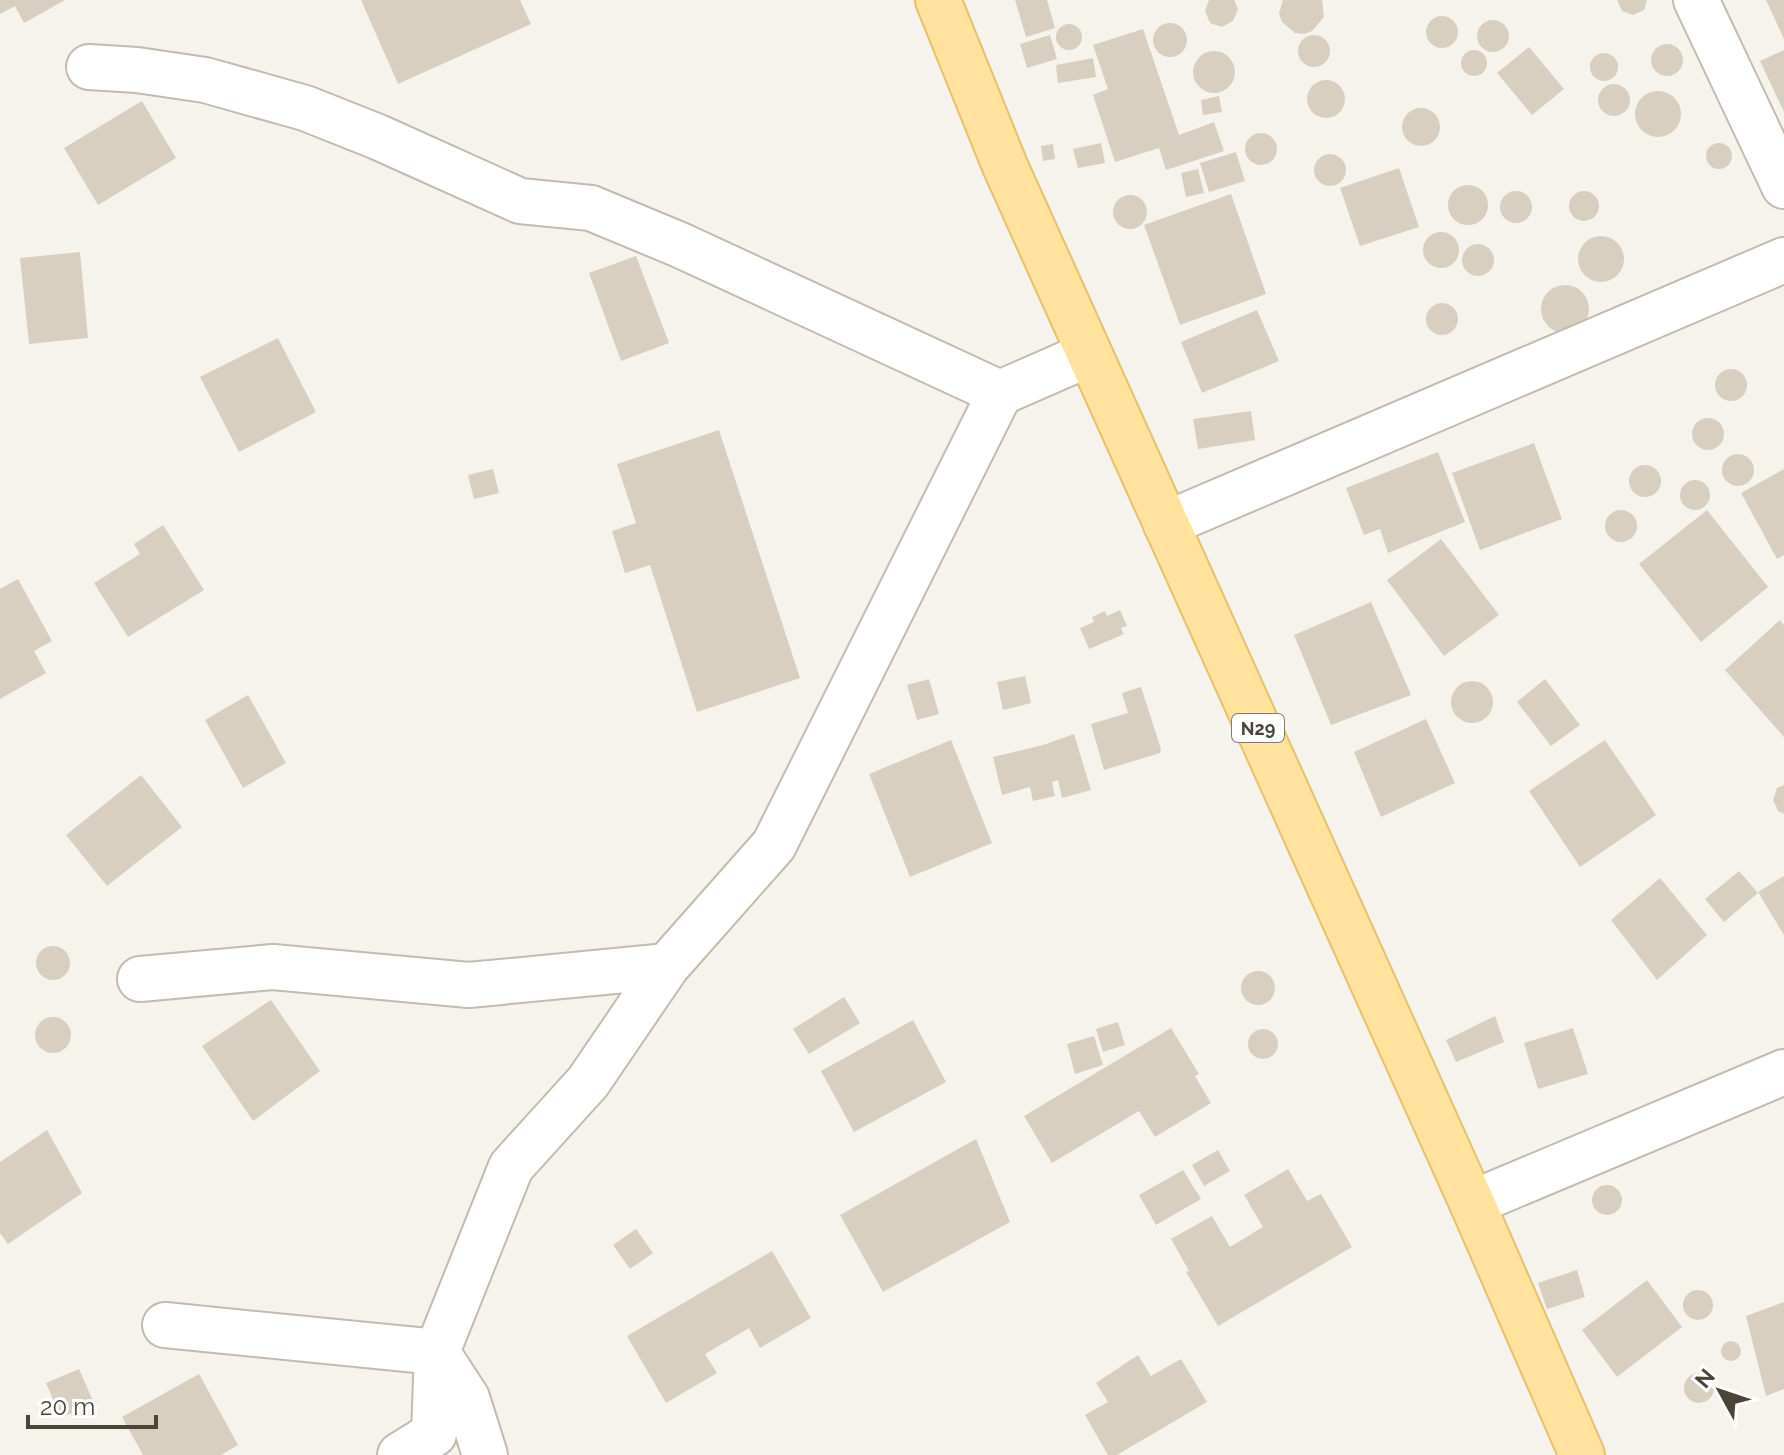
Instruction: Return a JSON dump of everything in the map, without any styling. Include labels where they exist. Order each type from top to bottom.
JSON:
[{"type":"main road","name":"N29","points":[[938,0],[1005,166],[1472,1203],[1582,1455]]},
{"type":"street","points":[[1696,0],[1784,186]]},
{"type":"street","points":[[89,67],[205,80],[291,104],[378,137],[520,201],[591,208],[680,245],[1000,393]]},
{"type":"street","points":[[1166,524],[1784,260]]},
{"type":"street","points":[[400,1455],[434,1434],[437,1352],[511,1167],[588,1082],[667,966],[774,845],[1000,393],[1089,354]]},
{"type":"street","points":[[140,979],[273,967],[469,985],[667,966]]},
{"type":"street","points":[[1472,1203],[1784,1072]]},
{"type":"street","points":[[165,1325],[437,1352]]},
{"type":"street","points":[[437,1352],[467,1398],[485,1455]]},
{"type":"building","points":[[0,0],[65,0],[24,23],[15,6],[0,14]]},
{"type":"building","points":[[361,0],[520,0],[531,24],[398,84]]},
{"type":"building","points":[[1015,0],[1047,0],[1055,28],[1026,37]]},
{"type":"building","points":[[1209,0],[1234,0],[1238,9],[1233,21],[1222,27],[1210,23],[1205,11]]},
{"type":"building","points":[[1283,0],[1322,0],[1324,17],[1312,31],[1295,33],[1282,22],[1279,13]]},
{"type":"building","points":[[1617,0],[1647,0],[1644,10],[1633,15],[1622,11]]},
{"type":"building","points":[[1766,0],[1784,0],[1784,39]]},
{"type":"building","points":[[1442,16],[1453,21],[1458,32],[1453,43],[1442,48],[1431,43],[1426,32],[1431,21]]},
{"type":"building","points":[[1493,20],[1504,25],[1509,36],[1504,47],[1493,52],[1482,47],[1477,36],[1482,25]]},
{"type":"building","points":[[1170,23],[1182,28],[1187,40],[1182,52],[1170,57],[1158,52],[1153,40],[1158,28]]},
{"type":"building","points":[[1069,24],[1078,28],[1082,37],[1078,46],[1069,50],[1060,46],[1056,37],[1060,28]]},
{"type":"building","points":[[1143,29],[1179,135],[1214,122],[1224,151],[1166,170],[1159,148],[1115,162],[1093,95],[1108,89],[1093,45]]},
{"type":"building","points":[[1050,35],[1057,59],[1027,68],[1020,44]]},
{"type":"building","points":[[1314,35],[1325,40],[1330,51],[1325,62],[1314,67],[1303,62],[1298,51],[1303,40]]},
{"type":"building","points":[[1667,44],[1678,49],[1683,60],[1678,71],[1667,76],[1656,71],[1651,60],[1656,49]]},
{"type":"building","points":[[1529,47],[1564,89],[1532,115],[1497,73]]},
{"type":"building","points":[[1474,50],[1483,54],[1487,63],[1483,72],[1474,76],[1465,72],[1461,63],[1465,54]]},
{"type":"building","points":[[1784,50],[1784,112],[1760,61]]},
{"type":"building","points":[[1214,51],[1229,57],[1235,72],[1229,87],[1214,93],[1199,87],[1193,72],[1199,57]]},
{"type":"building","points":[[1604,53],[1614,57],[1618,67],[1614,77],[1604,81],[1594,77],[1590,67],[1594,57]]},
{"type":"building","points":[[1093,58],[1096,77],[1058,83],[1056,65]]},
{"type":"building","points":[[1326,80],[1340,85],[1345,99],[1340,113],[1326,118],[1312,113],[1307,99],[1312,85]]},
{"type":"building","points":[[1614,84],[1626,88],[1630,100],[1626,112],[1614,116],[1602,112],[1598,100],[1602,88]]},
{"type":"building","points":[[1658,91],[1674,98],[1681,114],[1674,130],[1658,137],[1642,130],[1635,114],[1642,98]]},
{"type":"building","points":[[1219,96],[1222,112],[1203,115],[1201,100]]},
{"type":"building","points":[[142,101],[176,158],[98,205],[64,148]]},
{"type":"building","points":[[1421,108],[1434,114],[1440,127],[1434,140],[1421,146],[1408,140],[1402,127],[1408,114]]},
{"type":"building","points":[[1261,133],[1273,137],[1277,149],[1273,161],[1261,165],[1249,161],[1245,149],[1249,137]]},
{"type":"building","points":[[1101,143],[1105,163],[1078,168],[1073,149]]},
{"type":"building","points":[[1719,143],[1728,147],[1732,156],[1728,165],[1719,169],[1710,165],[1706,156],[1710,147]]},
{"type":"building","points":[[1053,144],[1055,159],[1043,161],[1041,146]]},
{"type":"building","points":[[1236,152],[1245,181],[1209,192],[1200,163]]},
{"type":"building","points":[[1330,154],[1341,159],[1346,170],[1341,181],[1330,186],[1319,181],[1314,170],[1319,159]]},
{"type":"building","points":[[1399,168],[1419,227],[1360,246],[1340,188]]},
{"type":"building","points":[[1198,169],[1204,193],[1186,197],[1181,173]]},
{"type":"building","points":[[1468,185],[1482,191],[1488,205],[1482,219],[1468,225],[1454,219],[1448,205],[1454,191]]},
{"type":"building","points":[[1516,191],[1527,196],[1532,207],[1527,218],[1516,223],[1505,218],[1500,207],[1505,196]]},
{"type":"building","points":[[1584,191],[1595,195],[1599,206],[1595,217],[1584,221],[1573,217],[1569,206],[1573,195]]},
{"type":"building","points":[[1231,194],[1266,294],[1180,325],[1144,225]]},
{"type":"building","points":[[1130,195],[1142,200],[1147,212],[1142,224],[1130,229],[1118,224],[1113,212],[1118,200]]},
{"type":"building","points":[[1441,232],[1454,237],[1459,250],[1454,263],[1441,268],[1428,263],[1423,250],[1428,237]]},
{"type":"building","points":[[1601,236],[1617,243],[1624,259],[1617,275],[1601,282],[1585,275],[1578,259],[1585,243]]},
{"type":"building","points":[[1478,244],[1490,248],[1494,260],[1490,272],[1478,276],[1466,272],[1462,260],[1466,248]]},
{"type":"building","points":[[80,252],[88,338],[29,344],[20,258]]},
{"type":"building","points":[[636,256],[669,343],[621,361],[589,273]]},
{"type":"building","points":[[1565,285],[1582,292],[1589,309],[1582,326],[1565,333],[1548,326],[1541,309],[1548,292]]},
{"type":"building","points":[[1442,303],[1454,307],[1458,319],[1454,331],[1442,335],[1430,331],[1426,319],[1430,307]]},
{"type":"building","points":[[1257,310],[1279,361],[1202,393],[1181,342]]},
{"type":"building","points":[[278,338],[316,412],[239,452],[200,377]]},
{"type":"building","points":[[1731,369],[1742,374],[1747,385],[1742,396],[1731,401],[1720,396],[1715,385],[1720,374]]},
{"type":"building","points":[[1251,411],[1255,440],[1198,449],[1193,419]]},
{"type":"building","points":[[1708,418],[1720,422],[1724,434],[1720,446],[1708,450],[1696,446],[1692,434],[1696,422]]},
{"type":"building","points":[[719,430],[800,678],[697,712],[650,565],[625,573],[612,531],[636,523],[617,464]]},
{"type":"building","points":[[1534,443],[1562,519],[1480,550],[1452,473]]},
{"type":"building","points":[[1438,452],[1465,522],[1388,553],[1380,529],[1364,535],[1346,488]]},
{"type":"building","points":[[1738,454],[1749,459],[1754,470],[1749,481],[1738,486],[1727,481],[1722,470],[1727,459]]},
{"type":"building","points":[[1645,465],[1657,469],[1661,481],[1657,493],[1645,497],[1633,493],[1629,481],[1633,469]]},
{"type":"building","points":[[493,469],[499,493],[474,499],[468,475]]},
{"type":"building","points":[[1784,469],[1784,555],[1777,559],[1741,493]]},
{"type":"building","points":[[1695,480],[1706,484],[1710,495],[1706,506],[1695,510],[1684,506],[1680,495],[1684,484]]},
{"type":"building","points":[[1621,510],[1632,515],[1637,526],[1632,537],[1621,542],[1610,537],[1605,526],[1610,515]]},
{"type":"building","points":[[1707,510],[1768,587],[1701,642],[1639,564]]},
{"type":"building","points":[[163,525],[204,590],[128,637],[94,583],[140,554],[134,544]]},
{"type":"building","points":[[1441,539],[1499,615],[1444,656],[1387,580]]},
{"type":"building","points":[[18,579],[52,641],[34,651],[46,673],[0,699],[0,589]]},
{"type":"building","points":[[1371,602],[1411,695],[1331,725],[1294,635]]},
{"type":"building","points":[[1120,610],[1127,626],[1121,628],[1124,634],[1089,649],[1080,628],[1094,622],[1092,617],[1105,611],[1107,616]]},
{"type":"building","points":[[1780,620],[1784,625],[1784,737],[1725,670]]},
{"type":"building","points":[[1025,676],[1031,703],[1003,710],[997,682]]},
{"type":"building","points":[[929,679],[939,714],[917,720],[907,685]]},
{"type":"building","points":[[1545,679],[1580,725],[1551,746],[1517,702]]},
{"type":"building","points":[[1472,681],[1487,687],[1493,702],[1487,717],[1472,723],[1457,717],[1451,702],[1457,687]]},
{"type":"building","points":[[1141,687],[1160,753],[1104,770],[1091,724],[1128,713],[1122,693]]},
{"type":"building","points":[[248,695],[286,763],[243,788],[205,720]]},
{"type":"building","points":[[1426,719],[1455,783],[1381,817],[1354,752]]},
{"type":"building","points":[[1074,734],[1091,790],[1062,798],[1058,780],[1052,782],[1055,796],[1033,801],[1030,787],[1002,795],[993,757]]},
{"type":"building","points":[[951,740],[992,843],[910,877],[869,774]]},
{"type":"building","points":[[1605,740],[1656,815],[1580,867],[1529,791]]},
{"type":"building","points":[[141,775],[182,827],[107,886],[66,835]]},
{"type":"building","points":[[1784,785],[1784,814],[1778,811],[1773,800],[1777,788]]},
{"type":"building","points":[[1739,871],[1758,893],[1724,922],[1705,899]]},
{"type":"building","points":[[1784,876],[1784,935],[1758,892]]},
{"type":"building","points":[[1660,878],[1707,935],[1657,980],[1611,920]]},
{"type":"building","points":[[53,946],[65,951],[70,963],[65,975],[53,980],[41,975],[36,963],[41,951]]},
{"type":"building","points":[[1258,971],[1270,976],[1275,988],[1270,1000],[1258,1005],[1246,1000],[1241,988],[1246,976]]},
{"type":"building","points":[[844,997],[860,1023],[809,1054],[793,1029]]},
{"type":"building","points":[[271,1000],[320,1071],[253,1121],[202,1046]]},
{"type":"building","points":[[1495,1016],[1504,1042],[1456,1062],[1446,1040]]},
{"type":"building","points":[[53,1017],[66,1022],[71,1035],[66,1048],[53,1053],[40,1048],[35,1035],[40,1022]]},
{"type":"building","points":[[913,1020],[946,1082],[854,1132],[821,1071]]},
{"type":"building","points":[[1118,1022],[1125,1045],[1103,1052],[1096,1029]]},
{"type":"building","points":[[1171,1028],[1199,1074],[1195,1076],[1211,1103],[1155,1137],[1139,1111],[1052,1163],[1024,1116]]},
{"type":"building","points":[[1573,1028],[1588,1074],[1538,1089],[1524,1043]]},
{"type":"building","points":[[1263,1029],[1274,1033],[1278,1044],[1274,1055],[1263,1059],[1252,1055],[1248,1044],[1252,1033]]},
{"type":"building","points":[[1094,1036],[1103,1065],[1075,1074],[1067,1044]]},
{"type":"building","points":[[47,1130],[82,1193],[8,1244],[0,1233],[0,1162]]},
{"type":"building","points":[[976,1139],[1010,1222],[883,1292],[840,1215]]},
{"type":"building","points":[[1218,1150],[1230,1171],[1204,1186],[1192,1165]]},
{"type":"building","points":[[1288,1169],[1307,1201],[1321,1194],[1352,1247],[1218,1326],[1186,1272],[1189,1271],[1171,1239],[1212,1216],[1230,1247],[1263,1227],[1244,1195]]},
{"type":"building","points":[[1183,1170],[1201,1199],[1156,1225],[1139,1195]]},
{"type":"building","points":[[1607,1185],[1618,1189],[1622,1200],[1618,1211],[1607,1215],[1596,1211],[1592,1200],[1596,1189]]},
{"type":"building","points":[[636,1229],[653,1253],[630,1269],[613,1245]]},
{"type":"building","points":[[772,1251],[811,1318],[760,1348],[749,1328],[705,1354],[717,1373],[666,1403],[627,1336]]},
{"type":"building","points":[[1577,1270],[1585,1297],[1547,1309],[1538,1283]]},
{"type":"building","points":[[1647,1280],[1682,1327],[1617,1377],[1582,1330]]},
{"type":"building","points":[[1698,1290],[1709,1294],[1713,1305],[1709,1316],[1698,1320],[1687,1316],[1683,1305],[1687,1294]]},
{"type":"building","points":[[1784,1302],[1784,1389],[1766,1396],[1746,1316]]},
{"type":"building","points":[[1731,1341],[1738,1344],[1741,1351],[1738,1358],[1731,1361],[1724,1358],[1721,1351],[1724,1344]]},
{"type":"building","points":[[1138,1355],[1151,1376],[1181,1359],[1207,1402],[1117,1455],[1108,1455],[1085,1415],[1108,1402],[1096,1383]]},
{"type":"building","points":[[79,1369],[94,1403],[61,1418],[46,1383]]},
{"type":"building","points":[[1699,1373],[1710,1377],[1714,1388],[1710,1399],[1699,1403],[1688,1399],[1684,1388],[1688,1377]]},
{"type":"building","points":[[199,1374],[238,1445],[221,1455],[143,1455],[122,1417]]}]
